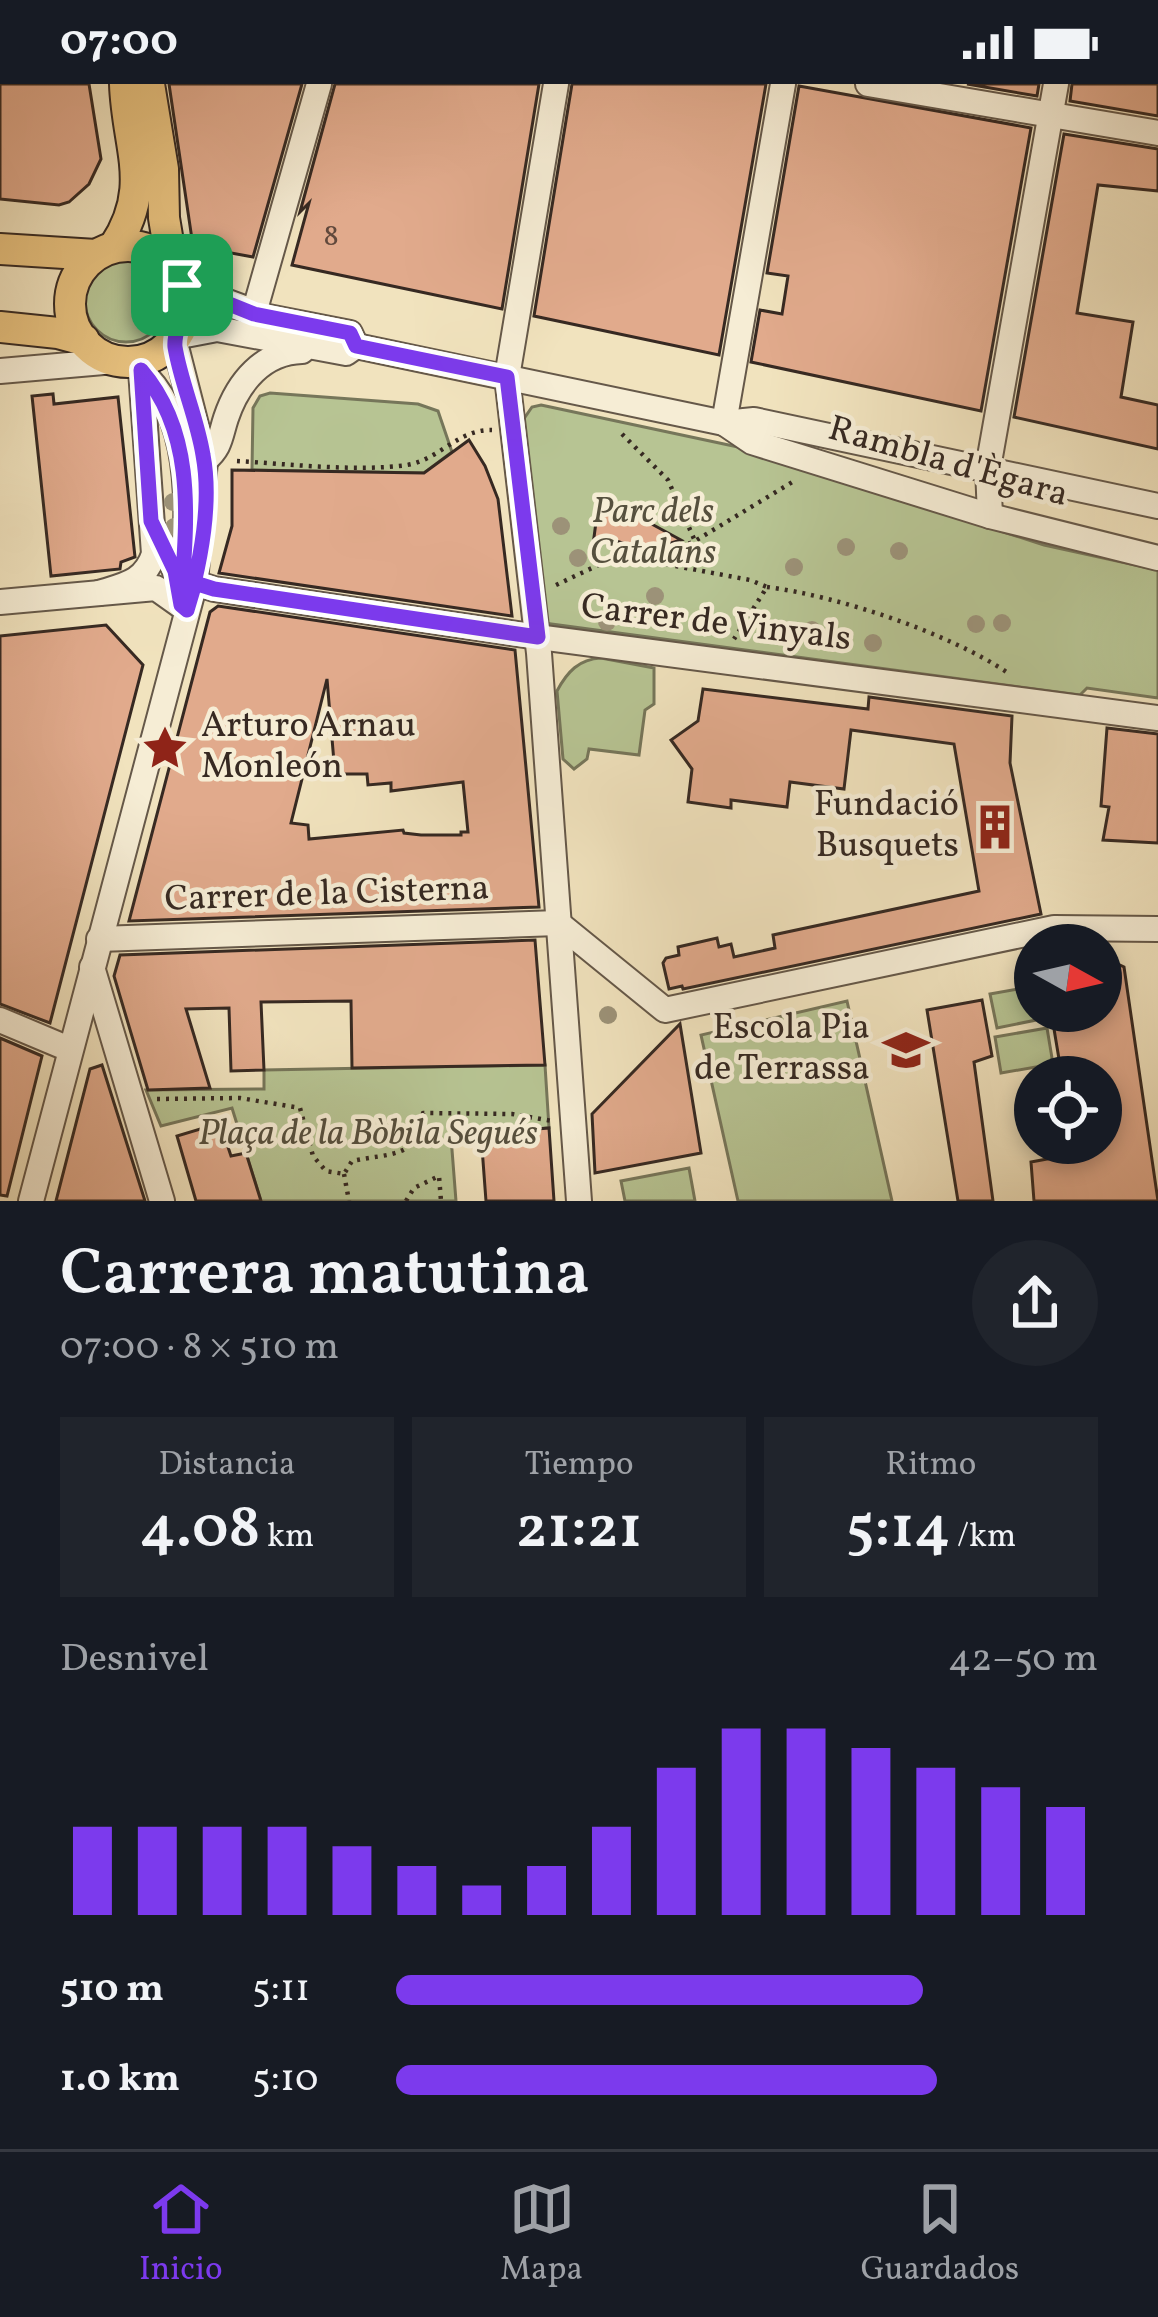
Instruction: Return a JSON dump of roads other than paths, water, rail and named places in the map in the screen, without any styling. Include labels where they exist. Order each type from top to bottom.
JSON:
[{"type":"main road","points":[[124,84],[134,145],[136,200],[105,251],[80,272],[70,298],[74,325],[84,340],[98,354],[128,364],[156,354],[175,338],[185,312],[164,218],[164,169],[149,84]]},
{"type":"main road","points":[[0,249],[152,251],[177,276]]},
{"type":"main road","points":[[0,327],[84,340]]},
{"type":"street","points":[[254,314],[319,84]]},
{"type":"street","points":[[556,84],[507,377],[538,637],[579,1201]]},
{"type":"street","points":[[724,423],[783,84]]},
{"type":"street","points":[[868,84],[1158,133]]},
{"type":"street","points":[[990,516],[988,468],[1056,84]]},
{"type":"street","name":"Rambla d'Ègara","points":[[177,276],[254,314],[350,333],[356,346]]},
{"type":"street","name":"Rambla d'Ègara","points":[[175,338],[217,329],[346,353],[356,346],[724,423],[754,420],[1158,506]]},
{"type":"street","points":[[31,1201],[184,608],[195,583],[205,460],[175,338]]},
{"type":"street","points":[[205,460],[218,449],[238,390],[264,361],[285,351],[328,350]]},
{"type":"street","points":[[0,371],[128,364]]},
{"type":"street","points":[[99,593],[145,575],[154,554],[128,364]]},
{"type":"street","points":[[128,364],[166,409],[184,461],[184,608]]},
{"type":"street","name":"Rambla d'Ègara","points":[[724,423],[752,442],[990,516],[1158,557]]},
{"type":"street","points":[[151,521],[175,571],[184,608]]},
{"type":"street","name":"Carrer de Vinyals","points":[[195,583],[538,637],[1158,718]]},
{"type":"street","points":[[0,602],[157,588],[184,608]]},
{"type":"street","points":[[558,923],[665,1010],[1054,928],[1158,929]]},
{"type":"street","name":"Carrer de la Cisterna","points":[[95,952],[558,923]]},
{"type":"street","points":[[95,952],[161,1201]]},
{"type":"street","points":[[0,1020],[69,1049]]},
{"type":"place","name":"Arturo Arnau Monleón","points":[[165,748]]},
{"type":"place","name":"Fundació Busquets","points":[[995,827]]},
{"type":"place","name":"Escola Pia de Terrassa","points":[[906,1050]]},
{"type":"park label","name":"Parc dels Catalans","points":[[653,534]]},
{"type":"park label","name":"Plaça de la Bòbila Segués","points":[[368,1135]]}]
